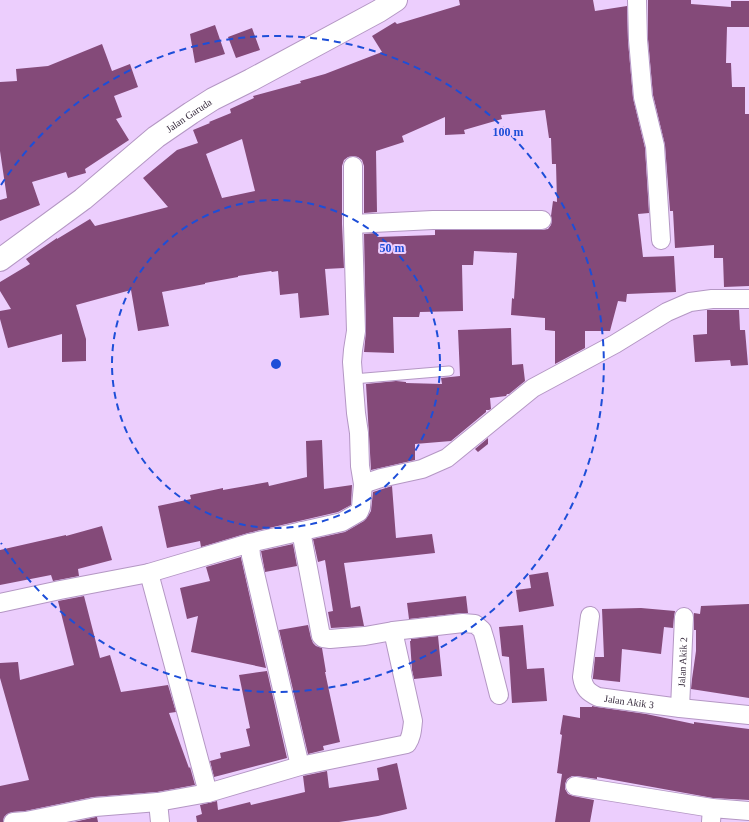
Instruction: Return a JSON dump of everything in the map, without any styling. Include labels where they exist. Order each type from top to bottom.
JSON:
[{"type":"street","points":[[637,0],[638,40],[643,97],[655,146],[661,240]]},
{"type":"street","name":"Jalan Garuda","points":[[0,260],[83,199],[156,137],[191,113],[213,99],[257,77],[384,4]]},
{"type":"street","points":[[0,603],[149,573],[250,543],[342,522],[358,512],[361,508],[362,484],[360,466],[360,433],[356,413],[353,379],[353,350],[356,331],[353,166]]},
{"type":"street","points":[[353,224],[433,220],[542,220]]},
{"type":"street","points":[[362,484],[381,478],[422,469],[447,458],[533,388],[614,344],[666,312],[690,302],[712,299],[749,299]]},
{"type":"street","points":[[301,531],[321,636],[323,638],[330,639],[365,636],[393,631],[463,623],[475,624],[482,630],[499,695]]},
{"type":"street","points":[[250,543],[251,556],[300,766]]},
{"type":"street","points":[[149,573],[208,793]]},
{"type":"street","name":"Jalan Akik 3","points":[[590,616],[582,677],[583,684],[589,693],[598,697],[680,708],[749,715]]},
{"type":"street","name":"Jalan Akik 2","points":[[680,708],[684,616]]},
{"type":"street","points":[[13,822],[95,807],[158,802],[208,793],[300,766],[407,744],[410,739],[413,722],[393,631]]},
{"type":"street","points":[[575,786],[712,815],[749,811]]},
{"type":"street","points":[[158,802],[160,822]]},
{"type":"lane","points":[[353,379],[449,371]]},
{"type":"building","points":[[459,0],[593,0],[595,11],[627,6],[628,41],[633,98],[645,148],[649,213],[638,214],[643,257],[674,256],[676,292],[627,294],[626,302],[618,301],[610,331],[585,331],[585,348],[555,364],[555,331],[545,330],[545,318],[511,315],[512,298],[514,299],[517,253],[474,251],[473,265],[462,265],[463,311],[420,312],[419,317],[393,317],[394,353],[364,352],[366,331],[364,234],[377,233],[377,237],[435,235],[435,230],[542,230],[548,229],[551,225],[553,201],[557,202],[556,164],[552,164],[551,138],[549,138],[545,110],[501,115],[502,119],[464,130],[465,134],[445,135],[445,117],[402,136],[404,142],[376,151],[377,212],[364,213],[364,166],[362,160],[353,156],[344,160],[342,166],[342,224],[344,268],[325,269],[329,315],[300,318],[298,293],[280,295],[278,271],[271,271],[238,276],[162,292],[169,326],[138,331],[131,290],[76,305],[86,339],[86,361],[62,362],[62,334],[8,348],[0,319],[0,311],[11,309],[0,291],[0,282],[30,264],[26,259],[57,238],[90,219],[95,226],[168,207],[143,178],[177,150],[198,143],[193,130],[231,113],[230,109],[254,98],[253,96],[301,83],[300,81],[325,74],[382,52],[372,36],[395,22],[397,24],[460,5]],"holes":[[[242,139],[255,191],[222,198],[206,154]]]},
{"type":"building","points":[[648,0],[691,0],[691,4],[731,7],[731,1],[749,1],[749,27],[727,27],[726,63],[731,63],[732,87],[745,87],[745,114],[749,114],[749,286],[724,287],[723,258],[714,258],[714,245],[675,248],[673,211],[670,211],[665,145],[653,95],[648,39]]},
{"type":"building","points":[[215,25],[225,54],[195,63],[190,34]]},
{"type":"building","points":[[252,28],[260,50],[236,58],[228,37]]},
{"type":"building","points":[[102,44],[112,71],[130,64],[138,87],[114,96],[122,117],[116,119],[129,140],[85,169],[86,173],[68,178],[66,172],[32,182],[40,205],[0,221],[0,200],[7,198],[0,151],[0,82],[17,81],[16,69],[48,66]]},
{"type":"building","points":[[707,310],[739,310],[740,330],[745,330],[748,365],[731,366],[730,360],[695,362],[693,335],[707,334]]},
{"type":"building","points":[[511,328],[512,365],[523,364],[525,381],[506,396],[490,398],[491,409],[486,410],[486,412],[451,441],[415,444],[415,460],[371,470],[366,384],[396,381],[406,383],[442,384],[441,378],[460,376],[458,330]]},
{"type":"building","points":[[488,438],[488,444],[478,452],[475,449]]},
{"type":"building","points":[[322,440],[324,489],[352,485],[351,505],[338,512],[248,533],[201,547],[200,541],[167,548],[158,506],[191,499],[190,495],[223,488],[223,490],[268,482],[269,486],[307,477],[306,441]]},
{"type":"building","points":[[392,486],[396,538],[432,534],[435,553],[344,563],[351,608],[360,606],[364,626],[331,628],[328,612],[333,611],[325,560],[318,562],[313,539],[345,532],[364,521],[371,511],[373,492]]},
{"type":"building","points":[[102,526],[112,560],[78,569],[79,576],[53,581],[51,575],[0,585],[0,550],[66,536]]},
{"type":"building","points":[[293,544],[297,566],[265,572],[261,551]]},
{"type":"building","points":[[241,557],[266,668],[191,652],[198,616],[187,619],[180,588],[210,581],[206,567]]},
{"type":"building","points":[[548,572],[554,606],[519,612],[516,590],[531,588],[529,575]]},
{"type":"building","points":[[84,596],[100,658],[110,655],[121,692],[168,685],[176,712],[169,713],[189,768],[190,767],[195,785],[157,792],[93,797],[25,811],[12,812],[4,817],[3,822],[0,822],[0,786],[29,780],[0,678],[0,663],[18,662],[20,680],[74,665],[58,601]]},
{"type":"building","points":[[466,596],[468,613],[409,619],[407,603]]},
{"type":"building","points":[[749,604],[749,698],[691,689],[696,651],[694,613],[700,614],[701,606]]},
{"type":"building","points":[[641,608],[675,611],[673,628],[664,627],[661,654],[622,649],[620,682],[593,679],[595,657],[604,657],[602,609]]},
{"type":"building","points":[[308,625],[313,643],[322,648],[325,672],[340,742],[323,746],[324,750],[308,754],[279,630]]},
{"type":"building","points":[[523,625],[527,669],[544,668],[547,701],[512,703],[509,657],[502,656],[499,627]]},
{"type":"building","points":[[438,636],[442,676],[414,679],[412,670],[411,639]]},
{"type":"building","points":[[267,671],[287,758],[214,777],[210,761],[221,758],[220,753],[250,746],[246,729],[250,728],[239,675]]},
{"type":"building","points":[[592,706],[646,714],[694,724],[694,722],[749,729],[749,800],[713,798],[597,777],[597,779],[572,776],[567,779],[565,784],[565,789],[568,794],[594,800],[590,822],[555,822],[562,774],[557,773],[563,715],[580,718],[580,707]]},
{"type":"building","points":[[397,763],[407,809],[378,816],[339,822],[197,822],[196,816],[202,814],[200,805],[217,801],[218,810],[250,802],[251,805],[305,792],[303,776],[327,771],[329,788],[379,780],[377,768]]},
{"type":"building","points":[[96,817],[98,822],[74,822]]}]
